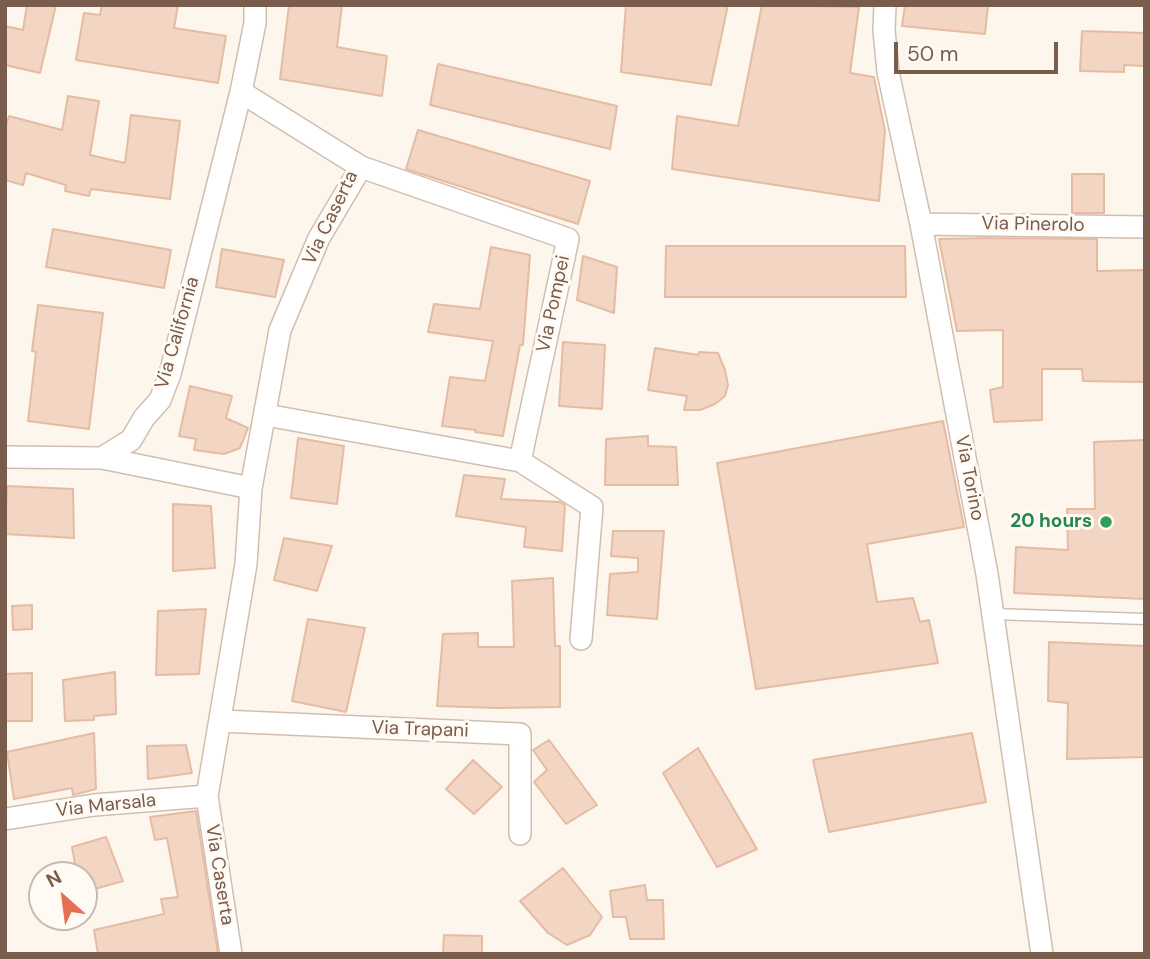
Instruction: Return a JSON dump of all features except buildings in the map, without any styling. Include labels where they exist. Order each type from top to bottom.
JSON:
[{"type":"street","points":[[241,92],[255,23],[255,5]]},
{"type":"street","name":"Via Torino","points":[[885,5],[884,41],[888,72],[921,224],[985,560],[1042,954]]},
{"type":"street","name":"Via Caserta","points":[[231,954],[206,796],[246,564],[251,488],[280,330],[319,238],[361,167],[241,92]]},
{"type":"street","name":"Via California","points":[[102,458],[131,440],[144,418],[160,400],[170,374],[241,92]]},
{"type":"street","name":"Via Pompei","points":[[361,167],[568,239],[520,461]]},
{"type":"street","name":"Via Pinerolo","points":[[921,224],[1145,227]]},
{"type":"street","points":[[266,415],[520,461],[592,507],[581,639]]},
{"type":"street","points":[[5,457],[102,458],[251,488]]},
{"type":"street","name":"Via Trapani","points":[[220,722],[520,734],[520,834]]},
{"type":"street","name":"Via Marsala","points":[[5,819],[94,805],[206,796]]},
{"type":"lane","points":[[993,614],[1145,619]]},
{"type":"place","name":"20 hours","points":[[1106,522]]}]
